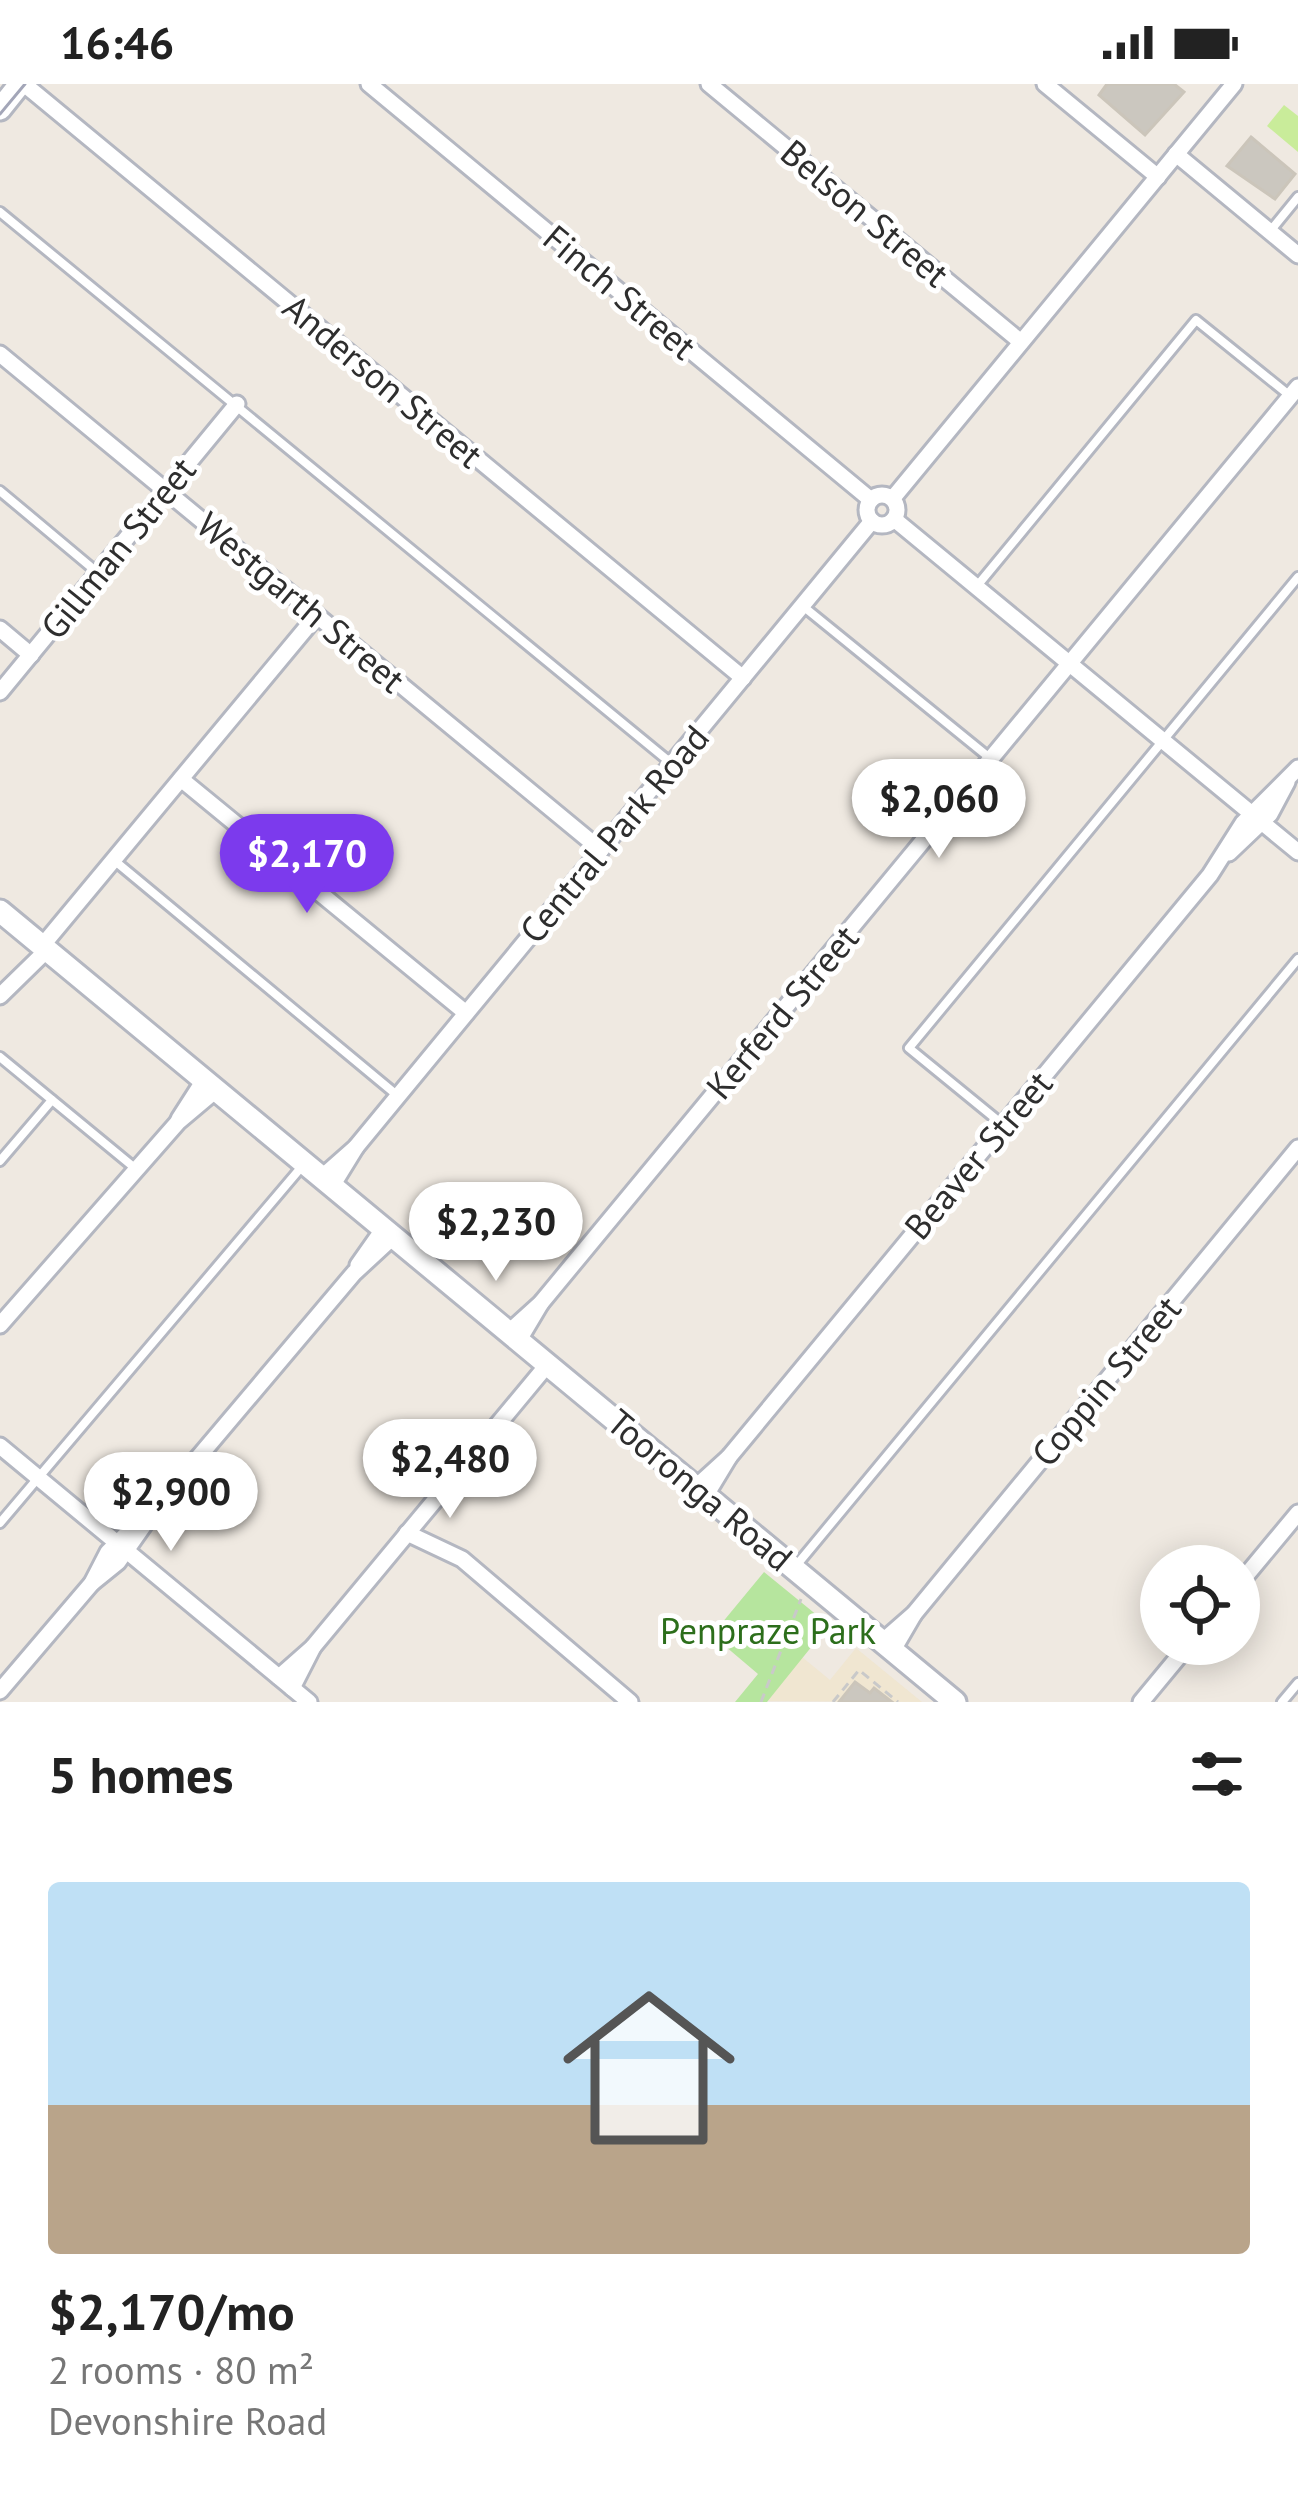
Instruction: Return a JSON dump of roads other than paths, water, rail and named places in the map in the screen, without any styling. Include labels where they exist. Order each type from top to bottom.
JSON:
[{"type":"main road","points":[[0,109],[18,85]]},
{"type":"main road","name":"Tooronga Road","points":[[0,911],[956,1702]]},
{"type":"street","name":"Finch Street","points":[[369,84],[871,500]]},
{"type":"street","name":"Belson Street","points":[[709,84],[1021,342]]},
{"type":"street","points":[[1045,84],[1158,177]]},
{"type":"street","points":[[1234,84],[892,498],[894,519],[1298,852]]},
{"type":"street","name":"Anderson Street","points":[[18,85],[743,678]]},
{"type":"street","points":[[1177,154],[1298,254]]},
{"type":"street","name":"Westgarth Street","points":[[0,354],[601,850]]},
{"type":"street","name":"Kerferd Street","points":[[514,1336],[1294,392]]},
{"type":"street","name":"Gillman Street","points":[[0,692],[236,404]]},
{"type":"street","points":[[892,498],[881,494],[871,500],[867,511],[872,521],[884,525],[894,519]]},
{"type":"street","name":"Central Park Road","points":[[320,1175],[356,1147],[872,521]]},
{"type":"street","points":[[0,996],[317,615]]},
{"type":"street","points":[[0,629],[31,655]]},
{"type":"street","name":"Beaver Street","points":[[701,1491],[1292,775]]},
{"type":"street","points":[[181,779],[466,1013]]},
{"type":"street","points":[[0,1339],[18,1311],[210,1085]]},
{"type":"street","name":"Coppin Street","points":[[888,1646],[1298,1148]]},
{"type":"street","points":[[0,1691],[389,1232]]},
{"type":"street","points":[[0,1325],[18,1311]]},
{"type":"street","points":[[285,1682],[548,1364]]},
{"type":"street","points":[[0,1446],[309,1702]]},
{"type":"street","points":[[1260,1559],[1298,1513]]},
{"type":"street","points":[[419,1519],[436,1544]]},
{"type":"street","points":[[407,1533],[462,1559],[630,1702]]},
{"type":"street","points":[[1141,1702],[1172,1665]]},
{"type":"lane","points":[[1270,231],[1298,196]]},
{"type":"lane","points":[[0,212],[672,764]]},
{"type":"lane","points":[[976,586],[1196,320],[1294,392]]},
{"type":"lane","points":[[0,491],[98,573]]},
{"type":"lane","points":[[1003,1125],[909,1048],[1298,578]]},
{"type":"lane","points":[[803,606],[991,759]]},
{"type":"lane","points":[[113,860],[398,1096]]},
{"type":"lane","points":[[794,1568],[1298,959]]},
{"type":"lane","points":[[0,1058],[137,1170]]},
{"type":"lane","points":[[0,1161],[52,1100]]},
{"type":"lane","points":[[0,1523],[320,1175]]},
{"type":"lane","points":[[1282,1702],[1298,1683]]},
{"type":"tram line","points":[[0,114],[25,84]]},
{"type":"park label","name":"Penpraze Park","points":[[768,1631]]}]
